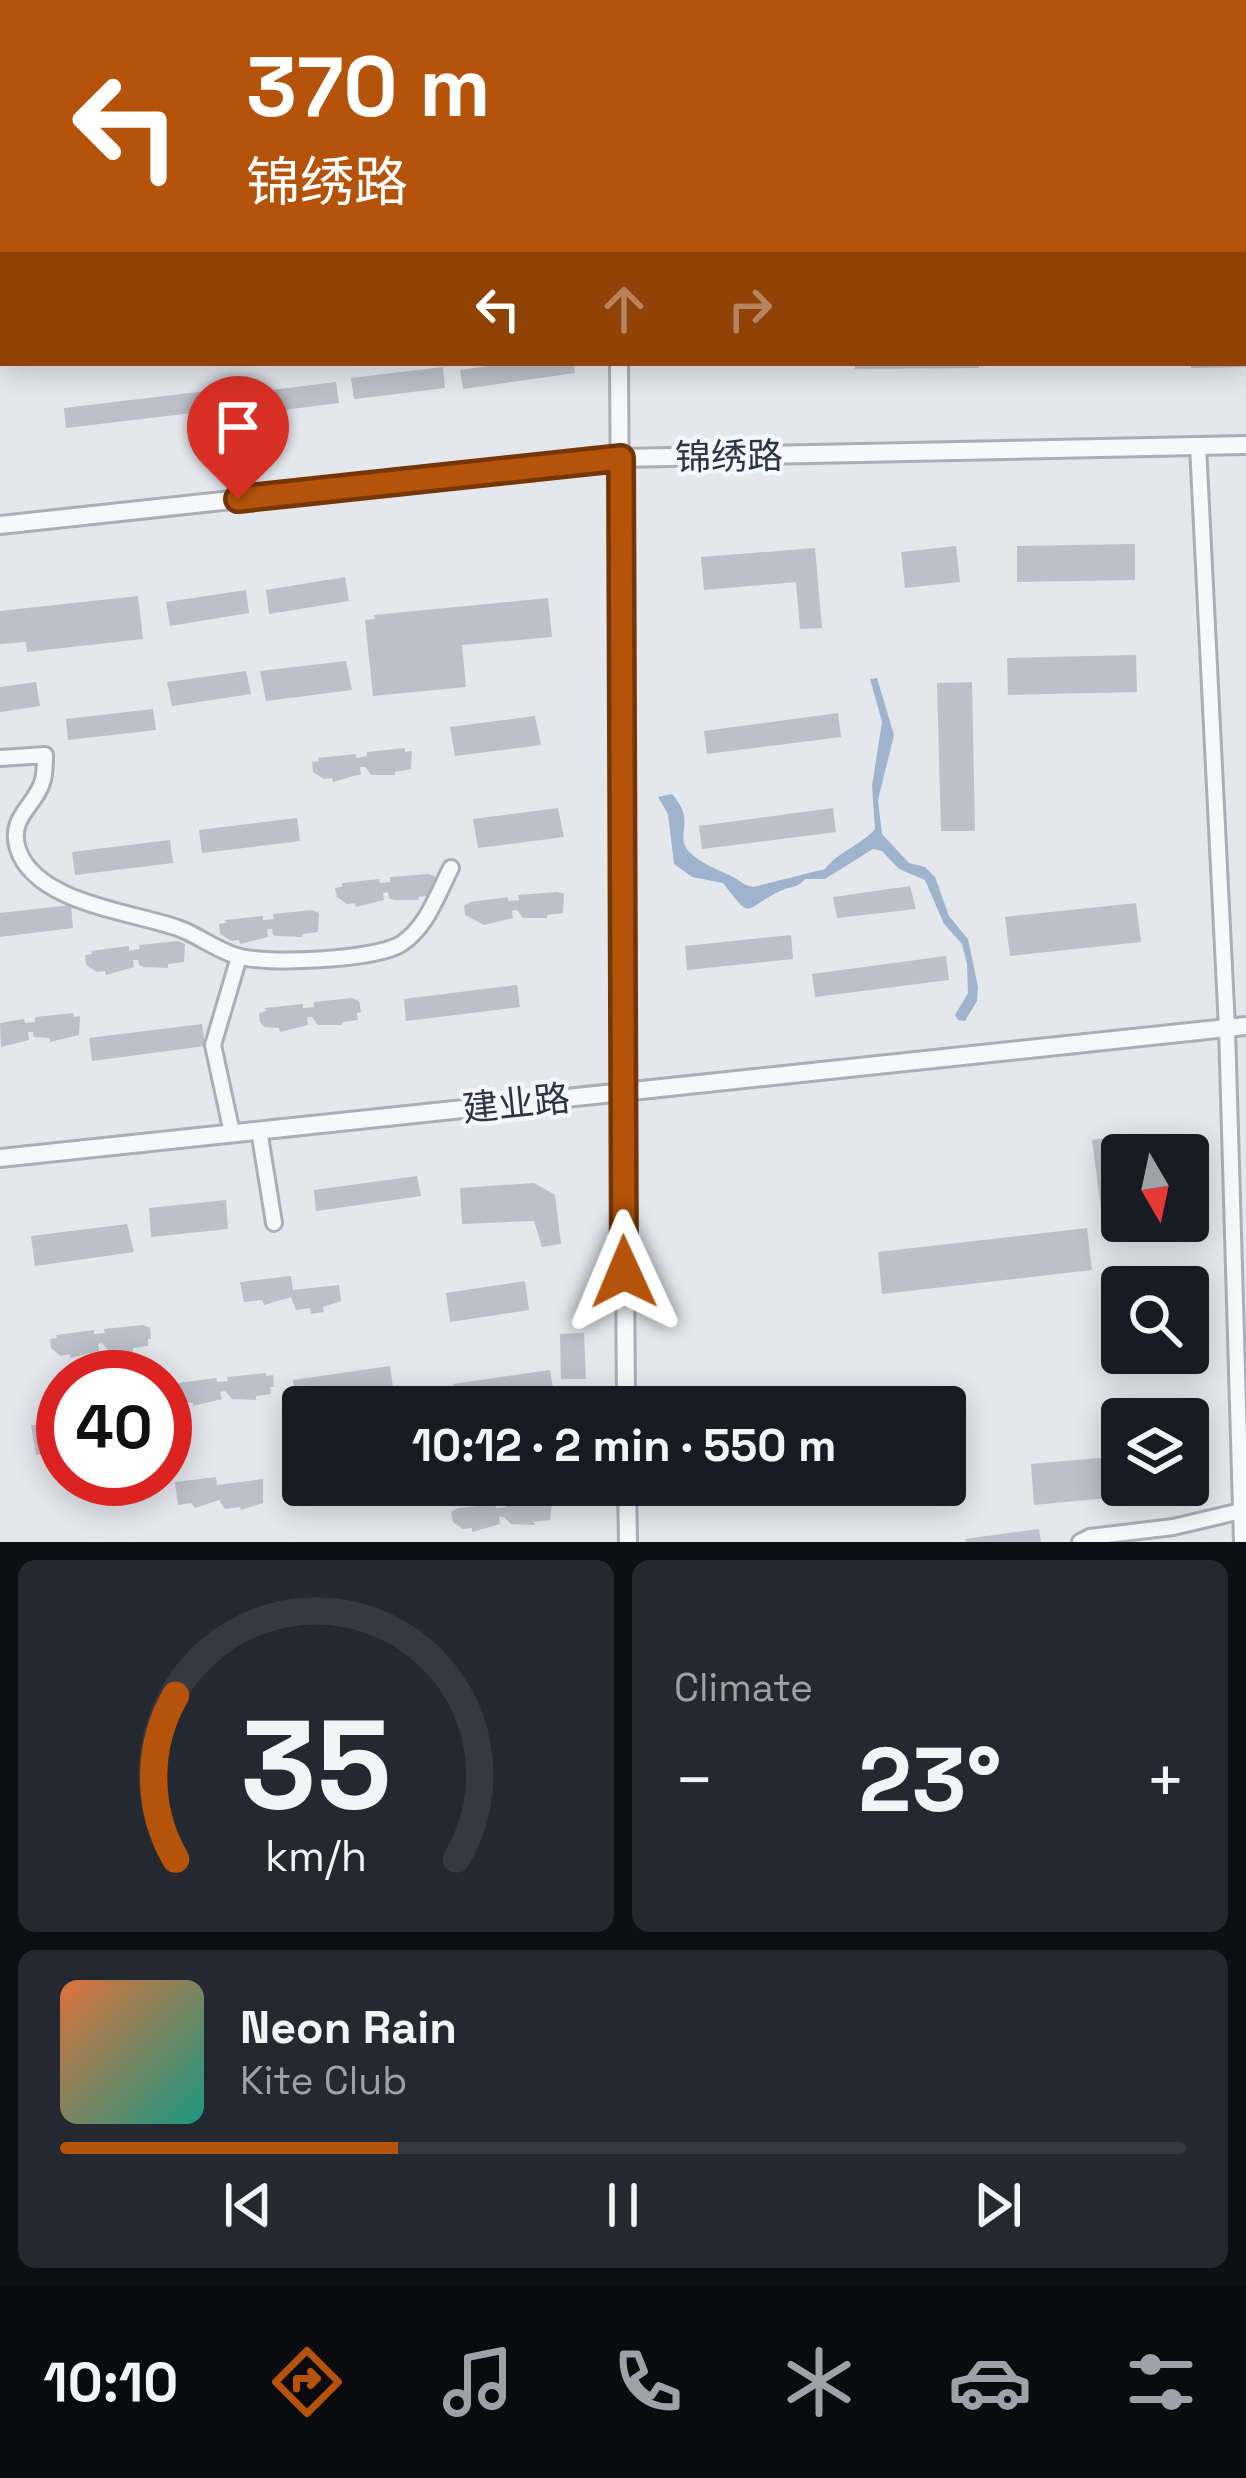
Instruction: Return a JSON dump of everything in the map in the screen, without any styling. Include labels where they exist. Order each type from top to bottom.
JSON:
[{"type":"street","points":[[619,366],[626,1386]]},
{"type":"street","name":"锦绣路","points":[[0,525],[621,458],[1246,445]]},
{"type":"street","points":[[1198,446],[1236,1027],[1242,1542]]},
{"type":"street","points":[[0,758],[46,755],[42,785],[21,812],[16,834],[18,852],[31,872],[83,901],[180,928],[239,957],[357,958],[398,946],[421,927],[451,868]]},
{"type":"street","points":[[232,1133],[213,1045],[239,957]]},
{"type":"street","name":"建业路","points":[[0,1158],[1236,1027]]},
{"type":"street","points":[[259,1130],[274,1223]]},
{"type":"street","points":[[627,1506],[628,1542]]},
{"type":"street","points":[[1080,1542],[1241,1511]]},
{"type":"water","points":[[877,678],[894,735],[878,800],[882,834],[909,863],[925,867],[935,877],[949,916],[968,939],[978,987],[977,1001],[965,1021],[955,1015],[968,993],[962,944],[944,924],[925,880],[899,869],[882,851],[873,849],[825,879],[805,879],[748,908],[723,883],[692,877],[674,864],[668,814],[658,797],[672,794],[681,807],[683,836],[690,853],[753,887],[825,869],[869,835],[875,829],[872,786],[882,722],[870,679]]},
{"type":"building","points":[[574,366],[575,373],[463,389],[460,370]]},
{"type":"building","points":[[855,366],[979,366],[979,368]]},
{"type":"building","points":[[443,367],[445,388],[354,399],[351,378]]},
{"type":"building","points":[[336,382],[339,403],[227,417],[224,396]]},
{"type":"building","points":[[207,391],[209,411],[66,428],[64,408]]},
{"type":"building","points":[[1135,544],[1135,580],[1017,582],[1017,546]]},
{"type":"building","points":[[956,546],[960,582],[905,588],[901,552]]},
{"type":"building","points":[[815,548],[822,628],[800,629],[796,582],[704,590],[701,557]]},
{"type":"building","points":[[345,577],[349,601],[269,614],[266,590]]},
{"type":"building","points":[[246,590],[249,613],[170,626],[166,602]]},
{"type":"building","points":[[138,596],[143,639],[27,652],[26,642],[0,644],[0,611]]},
{"type":"building","points":[[548,598],[552,637],[462,645],[466,687],[373,696],[365,620],[375,619],[374,615]]},
{"type":"building","points":[[1136,655],[1137,692],[1008,695],[1007,658]]},
{"type":"building","points":[[346,661],[352,690],[266,701],[260,671]]},
{"type":"building","points":[[246,671],[251,694],[172,706],[167,682]]},
{"type":"building","points":[[36,682],[40,706],[0,712],[0,687]]},
{"type":"building","points":[[972,682],[975,831],[941,831],[937,683]]},
{"type":"building","points":[[153,709],[156,730],[68,740],[66,719]]},
{"type":"building","points":[[838,713],[841,737],[707,754],[704,731]]},
{"type":"building","points":[[535,716],[541,745],[455,756],[450,727]]},
{"type":"building","points":[[405,748],[405,752],[412,751],[411,769],[395,775],[371,775],[360,767],[361,774],[333,782],[313,772],[312,762],[318,758],[356,754],[356,758],[367,752]]},
{"type":"building","points":[[558,808],[564,837],[478,848],[473,819]]},
{"type":"building","points":[[833,808],[836,832],[702,849],[699,826]]},
{"type":"building","points":[[297,818],[300,841],[202,853],[199,830]]},
{"type":"building","points":[[170,840],[173,863],[75,875],[72,852]]},
{"type":"building","points":[[435,876],[434,895],[419,900],[394,900],[388,892],[383,893],[384,900],[356,907],[337,897],[335,888],[342,883],[390,882],[390,877]]},
{"type":"building","points":[[910,886],[916,909],[837,918],[833,897]]},
{"type":"building","points":[[564,894],[563,913],[547,918],[523,918],[517,910],[512,911],[513,918],[484,925],[465,915],[464,906],[470,902],[519,900],[518,895]]},
{"type":"building","points":[[1136,903],[1141,942],[1010,956],[1005,917]]},
{"type":"building","points":[[71,905],[73,928],[0,937],[0,913]]},
{"type":"building","points":[[319,913],[318,932],[302,937],[273,935],[267,929],[268,937],[240,944],[220,934],[219,924],[225,920],[274,919],[273,914]]},
{"type":"building","points":[[791,935],[793,959],[687,970],[685,946]]},
{"type":"building","points":[[185,944],[184,962],[168,964],[168,968],[144,967],[133,960],[134,967],[106,975],[86,965],[85,955],[91,951],[129,946],[129,951],[140,949],[139,945]]},
{"type":"building","points":[[946,956],[949,980],[815,997],[812,974]]},
{"type":"building","points":[[517,985],[520,1007],[406,1021],[404,999]]},
{"type":"building","points":[[359,1001],[361,1012],[358,1020],[342,1025],[318,1025],[307,1017],[308,1025],[280,1032],[260,1022],[259,1013],[265,1008],[314,1007],[314,1002]]},
{"type":"building","points":[[80,1016],[79,1035],[50,1042],[50,1038],[28,1032],[29,1040],[1,1047],[0,1023],[35,1022],[35,1017]]},
{"type":"building","points":[[202,1024],[205,1046],[92,1061],[89,1038]]},
{"type":"building","points":[[1101,1139],[1101,1209],[1092,1140]]},
{"type":"building","points":[[417,1176],[421,1196],[316,1211],[314,1190]]},
{"type":"building","points":[[534,1183],[555,1195],[561,1244],[542,1247],[534,1221],[462,1224],[460,1188]]},
{"type":"building","points":[[226,1200],[228,1229],[151,1237],[149,1208]]},
{"type":"building","points":[[127,1224],[134,1252],[35,1266],[31,1236]]},
{"type":"building","points":[[1087,1228],[1092,1270],[882,1294],[878,1252]]},
{"type":"building","points":[[291,1276],[293,1290],[339,1285],[341,1301],[311,1314],[310,1308],[296,1310],[291,1297],[264,1305],[262,1300],[244,1302],[240,1282]]},
{"type":"building","points":[[525,1281],[529,1310],[450,1322],[446,1293]]},
{"type":"building","points":[[143,1325],[150,1328],[151,1339],[148,1346],[133,1350],[108,1350],[102,1343],[99,1350],[51,1348],[50,1339],[56,1335],[105,1333],[104,1329]]},
{"type":"building","points":[[584,1333],[586,1379],[561,1379],[560,1334]]},
{"type":"building","points":[[390,1366],[393,1386],[294,1386],[293,1380]]},
{"type":"building","points":[[550,1370],[553,1386],[453,1386]]},
{"type":"building","points":[[266,1373],[273,1375],[274,1387],[270,1387],[271,1394],[256,1396],[256,1400],[232,1399],[225,1391],[220,1392],[222,1399],[193,1406],[192,1381],[228,1381],[227,1377]]},
{"type":"building","points":[[1101,1458],[1101,1499],[1034,1505],[1031,1464]]},
{"type":"building","points":[[216,1477],[217,1485],[263,1479],[263,1503],[225,1509],[219,1500],[195,1508],[192,1480]]},
{"type":"building","points":[[476,1506],[551,1506],[550,1520],[511,1524],[499,1517],[500,1524],[472,1532],[453,1522],[451,1512]]},
{"type":"building","points":[[1039,1529],[1041,1542],[965,1539]]},
{"type":"route","points":[[238,499],[621,458],[624,1272]]}]
